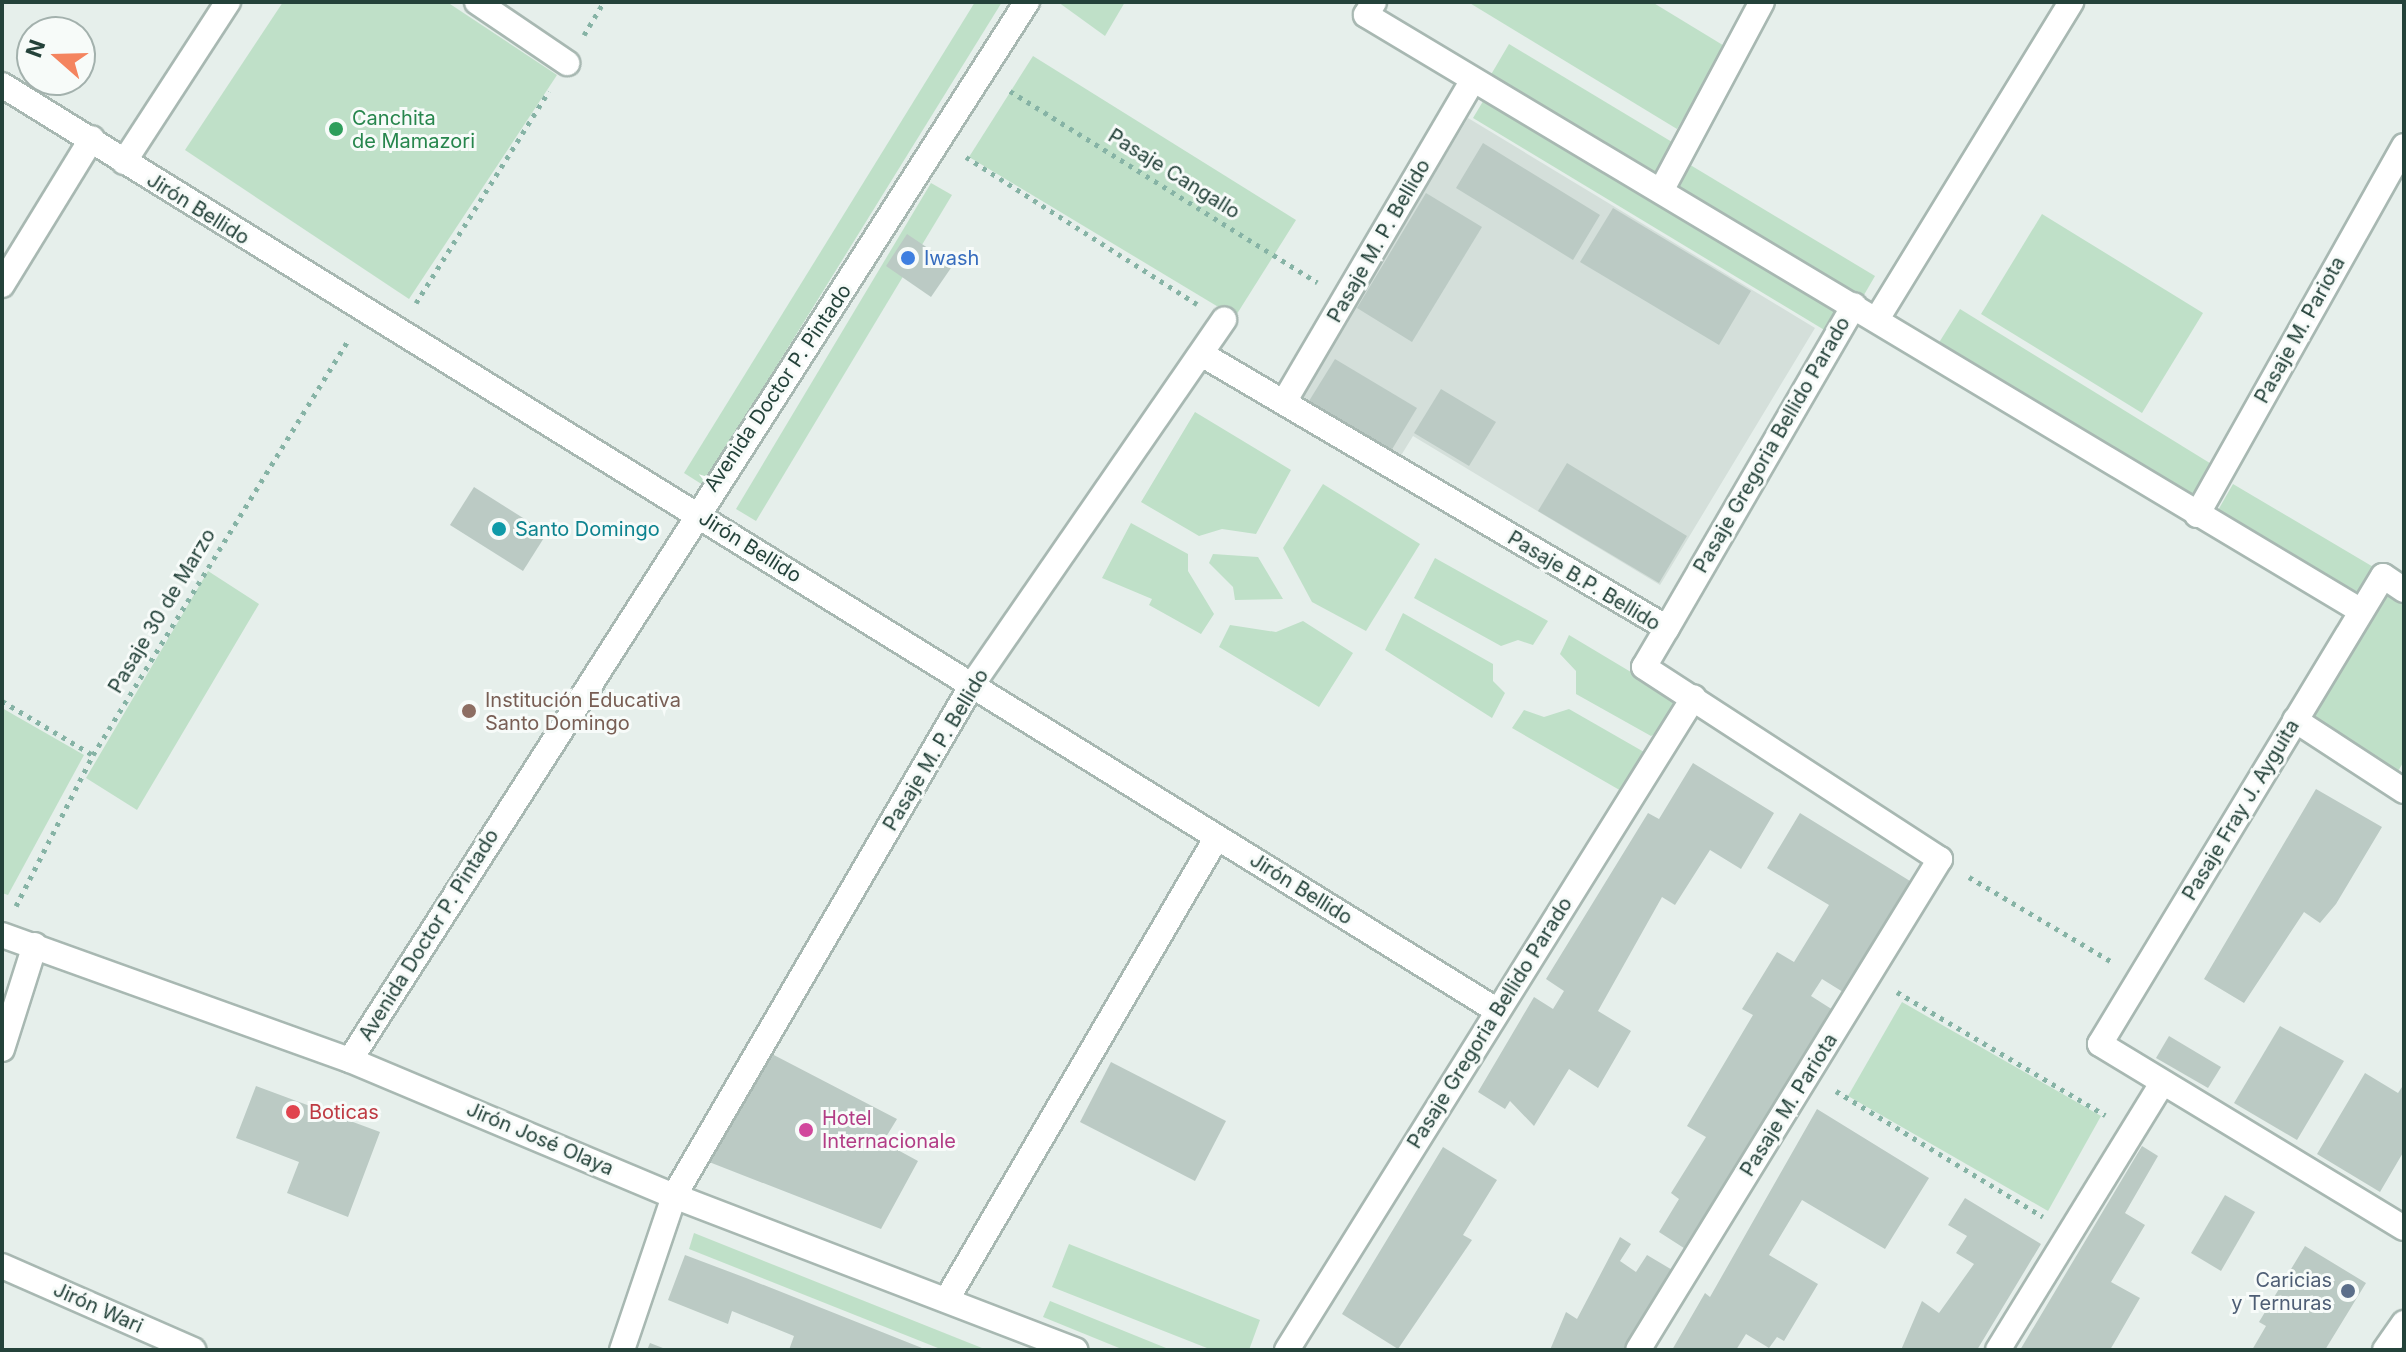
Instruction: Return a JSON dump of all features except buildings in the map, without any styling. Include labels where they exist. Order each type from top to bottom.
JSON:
[{"type":"street","points":[[124,162],[228,2]]},
{"type":"street","points":[[477,2],[567,63]]},
{"type":"street","name":"Avenida Doctor P. Pintado","points":[[350,1060],[695,513],[985,75],[1027,2]]},
{"type":"street","points":[[1662,189],[1762,2]]},
{"type":"street","name":"Pasaje Gregoria Bellido Parado","points":[[1877,319],[2071,2]]},
{"type":"street","points":[[1370,8],[1473,80],[1662,189],[2197,515],[2361,611]]},
{"type":"street","name":"Pasaje M. P. Bellido","points":[[1284,402],[1473,80]]},
{"type":"street","name":"Jirón Bellido","points":[[2,85],[92,138],[124,162],[365,315],[695,513],[1498,1011]]},
{"type":"street","points":[[2,285],[92,138]]},
{"type":"street","name":"Pasaje M. Pariota","points":[[2197,515],[2404,146]]},
{"type":"street","name":"Pasaje Gregoria Bellido Parado","points":[[1667,628],[1854,305]]},
{"type":"street","name":"Pasaje M. P. Bellido","points":[[622,1350],[674,1196],[972,685],[1203,355],[1224,320]]},
{"type":"street","name":"Pasaje B.P. Bellido","points":[[1203,355],[1667,628],[1644,667],[1940,859]]},
{"type":"street","name":"Pasaje Fray J. Ayguita","points":[[2161,1085],[2100,1044],[2383,576],[2404,590]]},
{"type":"street","name":"Pasaje Gregoria Bellido Parado","points":[[1287,1350],[1694,697]]},
{"type":"street","points":[[2295,720],[2404,791]]},
{"type":"street","points":[[947,1299],[1217,837]]},
{"type":"street","name":"Pasaje M. Pariota","points":[[1638,1350],[1940,859]]},
{"type":"street","name":"Jirón José Olaya","points":[[7,924],[35,945],[350,1060],[674,1196],[1076,1350]]},
{"type":"street","points":[[2,1049],[35,945]]},
{"type":"street","points":[[1998,1350],[2161,1085],[2404,1228]]},
{"type":"street","name":"Jirón Wari","points":[[2,1266],[193,1350]]},
{"type":"street","points":[[2385,1350],[2404,1323]]},
{"type":"path","points":[[396,334],[604,2]]},
{"type":"path","name":"Pasaje Cangallo","points":[[985,75],[1345,299]]},
{"type":"path","points":[[941,142],[1224,320]]},
{"type":"path","name":"Pasaje 30 de Marzo","points":[[7,924],[93,755],[365,315]]},
{"type":"path","points":[[2,701],[93,755]]},
{"type":"path","points":[[1940,859],[2140,978]]},
{"type":"path","points":[[1868,976],[2132,1131]]},
{"type":"path","points":[[1808,1074],[2070,1233]]},
{"type":"shaded area","points":[[1468,118],[1815,328],[1660,585],[1413,436],[1397,462],[1297,403]]},
{"type":"green space","points":[[283,2],[447,2],[557,75],[409,299],[185,150]]},
{"type":"green space","points":[[975,2],[1002,2],[703,485],[684,473]]},
{"type":"green space","points":[[1058,2],[1125,2],[1105,36]]},
{"type":"green space","points":[[1468,2],[1652,2],[1726,47],[1677,129]]},
{"type":"green space","points":[[1509,44],[1677,145],[1656,179],[1489,78]]},
{"type":"green space","points":[[1033,56],[1296,220],[1235,317],[969,157]]},
{"type":"green space","points":[[1485,98],[1838,312],[1826,331],[1473,118]]},
{"type":"green space","points":[[1687,163],[1875,276],[1861,300],[1673,186]]},
{"type":"green space","points":[[931,183],[952,195],[756,521],[736,509]]},
{"type":"green space","points":[[2042,214],[2203,313],[2142,413],[1981,314]]},
{"type":"green space","points":[[1960,309],[2213,465],[2188,506],[1935,349]]},
{"type":"green space","points":[[1195,412],[1291,470],[1256,534],[1222,529],[1199,536],[1141,502]]},
{"type":"green space","points":[[1323,484],[1420,544],[1366,631],[1312,602],[1283,548]]},
{"type":"green space","points":[[2233,484],[2375,568],[2358,597],[2217,512]]},
{"type":"green space","points":[[1131,523],[1188,554],[1188,571],[1214,614],[1201,634],[1149,605],[1152,599],[1102,578]]},
{"type":"green space","points":[[1213,554],[1258,557],[1283,599],[1235,600],[1233,587],[1209,563]]},
{"type":"green space","points":[[1435,558],[1548,621],[1533,645],[1518,640],[1501,646],[1414,598]]},
{"type":"green space","points":[[208,571],[259,604],[137,810],[86,778]]},
{"type":"green space","points":[[2384,587],[2404,599],[2404,761],[2397,773],[2305,717]]},
{"type":"green space","points":[[1403,613],[1493,664],[1493,681],[1505,693],[1492,718],[1385,650]]},
{"type":"green space","points":[[1303,621],[1353,653],[1319,707],[1219,647],[1230,625],[1276,632]]},
{"type":"green space","points":[[1569,635],[1676,699],[1667,727],[1651,736],[1576,694],[1576,671],[1560,654]]},
{"type":"green space","points":[[2,708],[84,755],[8,895],[2,893]]},
{"type":"green space","points":[[1569,709],[1644,752],[1623,792],[1512,728],[1524,710],[1544,717]]},
{"type":"green space","points":[[1902,1002],[2101,1116],[2048,1211],[1848,1096]]},
{"type":"green space","points":[[694,1233],[987,1350],[943,1350],[689,1249]]},
{"type":"green space","points":[[1069,1244],[1260,1320],[1249,1350],[1212,1350],[1052,1287]]},
{"type":"green space","points":[[1050,1301],[1171,1350],[1124,1350],[1043,1317]]},
{"type":"place","name":"Canchita de Mamazori","points":[[336,129]]},
{"type":"place","name":"Iwash","points":[[908,258]]},
{"type":"place","name":"Santo Domingo","points":[[499,529]]},
{"type":"place","name":"Institución Educativa Santo Domingo","points":[[469,711]]},
{"type":"place","name":"Boticas","points":[[293,1112]]},
{"type":"place","name":"Hotel Internacionale","points":[[806,1130]]},
{"type":"place","name":"Caricias y Ternuras","points":[[2348,1291]]}]
